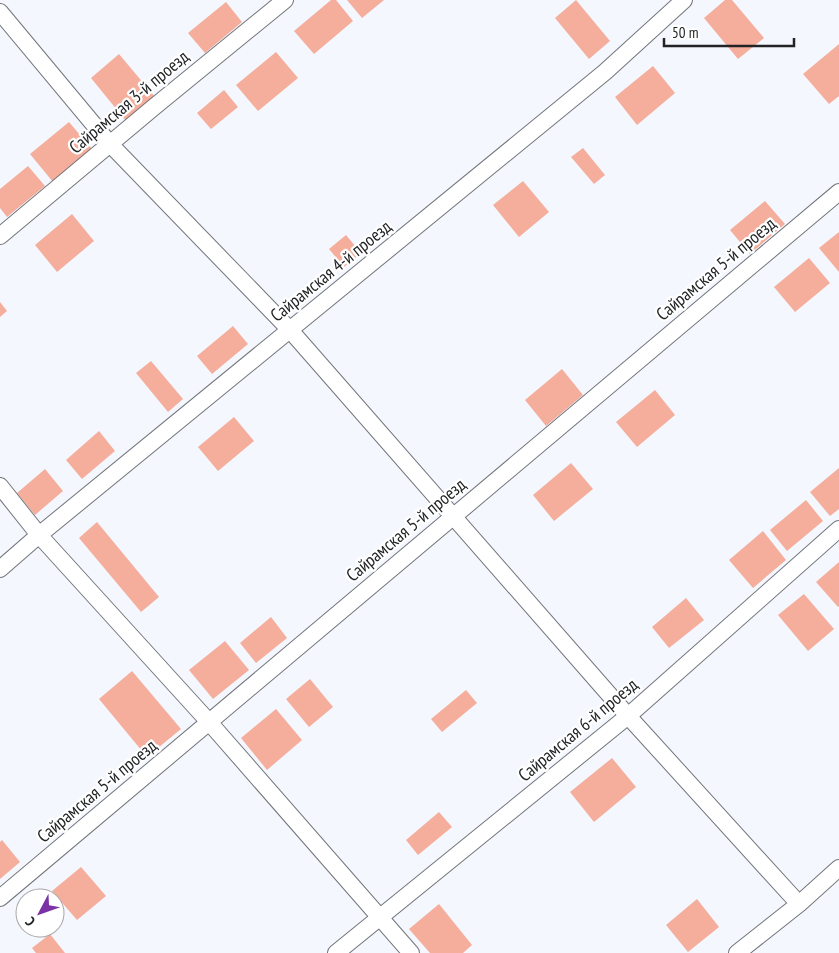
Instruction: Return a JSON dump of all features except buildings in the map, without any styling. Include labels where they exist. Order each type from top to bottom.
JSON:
[{"type":"street","name":"Сайрамская 4-й проезд","points":[[0,569],[39,535],[606,72],[684,0]]},
{"type":"street","name":"Сайрамская 3-й проезд","points":[[0,236],[276,3]]},
{"type":"street","points":[[0,12],[110,144],[290,330],[628,716],[799,904]]},
{"type":"street","name":"Сайрамская 5-й проезд","points":[[0,898],[839,192]]},
{"type":"street","points":[[0,486],[39,535],[209,722],[411,953]]},
{"type":"street","name":"Сайрамская 6-й проезд","points":[[336,953],[628,716],[839,529]]},
{"type":"street","points":[[737,953],[799,904],[839,868]]}]
